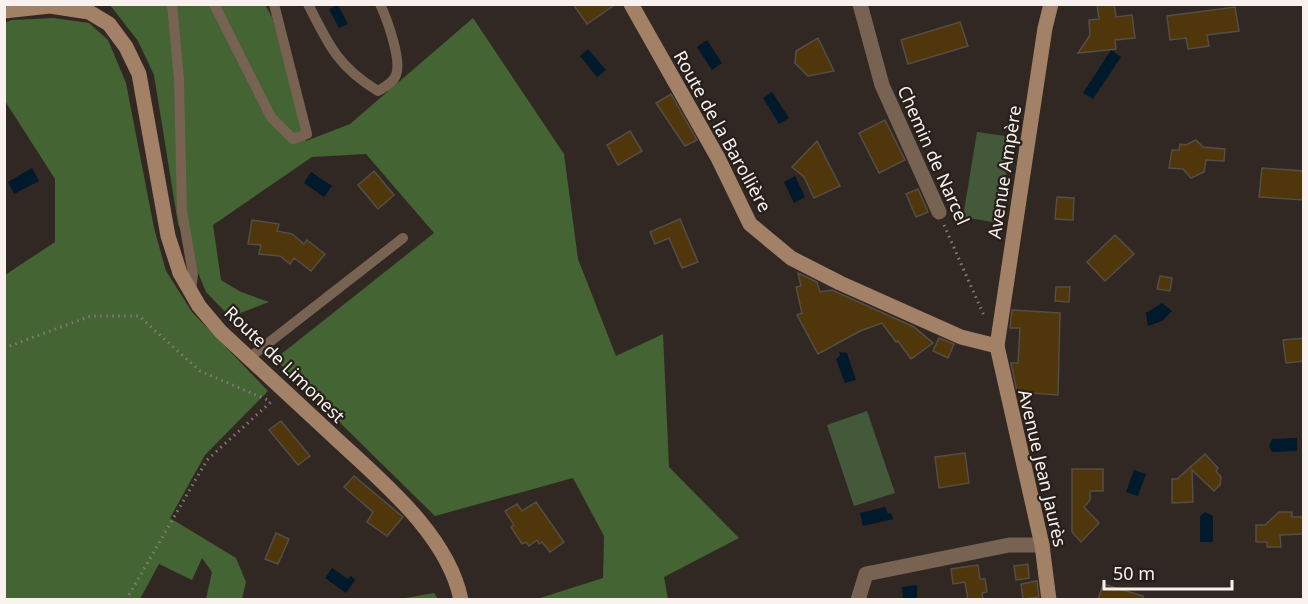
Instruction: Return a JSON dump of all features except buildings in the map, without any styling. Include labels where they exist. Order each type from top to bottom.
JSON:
[{"type":"street","name":"Route de la Barollière","points":[[631,4],[718,158],[750,224],[791,258],[840,283],[961,337],[997,346]]},
{"type":"street","name":"Avenue Ampère","points":[[997,346],[1045,28],[1051,4]]},
{"type":"street","name":"Route de Limonest","points":[[4,11],[50,6],[89,12],[109,24],[126,47],[139,74],[168,236],[180,273],[199,306],[221,332],[393,492],[428,530],[446,561],[461,600]]},
{"type":"street","name":"Chemin de Narcel","points":[[866,6],[882,85],[939,213]]},
{"type":"street","name":"Avenue Jean Jaurès","points":[[997,346],[1042,545],[1049,600]]},
{"type":"street","points":[[858,600],[866,574],[1009,545],[1042,545]]},
{"type":"lane","points":[[172,4],[179,79],[182,211],[193,274],[191,292]]},
{"type":"lane","points":[[214,4],[271,117],[293,139],[307,134],[274,4]]},
{"type":"lane","points":[[308,4],[333,52],[360,80],[378,91],[390,84],[397,74],[396,50],[380,4]]},
{"type":"lane","points":[[249,358],[404,238]]},
{"type":"path","name":"Chemin de Narcel","points":[[939,213],[997,346]]},
{"type":"path","points":[[4,348],[91,316],[139,316],[200,371],[272,401],[207,460],[126,600]]},
{"type":"green space","points":[[110,5],[265,5],[272,17],[306,141],[350,124],[473,18],[564,154],[578,259],[616,356],[663,334],[669,467],[739,538],[664,577],[668,599],[537,599],[603,578],[604,536],[573,478],[435,516],[275,359],[434,233],[366,154],[312,157],[213,225],[221,280],[241,292],[269,302],[230,317],[206,292],[178,224],[154,75],[138,41]]},
{"type":"green space","points":[[54,18],[89,23],[108,40],[126,83],[154,228],[166,271],[192,312],[268,391],[205,455],[170,518],[236,558],[246,582],[242,599],[206,599],[212,572],[202,558],[192,580],[159,564],[140,599],[5,599],[5,275],[55,242],[55,179],[5,101],[5,23],[11,20]]},
{"type":"green space","points":[[977,132],[1012,137],[998,223],[963,217]]},
{"type":"green space","points":[[867,411],[895,493],[854,506],[827,425]]},
{"type":"green space","points":[[434,593],[438,599],[400,599]]},
{"type":"water","points":[[338,5],[348,24],[339,28],[329,9]]},
{"type":"water","points":[[707,40],[722,63],[712,70],[697,47]]},
{"type":"water","points":[[588,49],[606,70],[597,77],[580,56]]},
{"type":"water","points":[[1111,50],[1121,57],[1093,99],[1083,93]]},
{"type":"water","points":[[772,92],[789,118],[779,124],[763,98]]},
{"type":"water","points":[[32,168],[39,181],[14,194],[8,182]]},
{"type":"water","points":[[311,172],[332,186],[324,197],[304,183]]},
{"type":"water","points":[[795,176],[805,197],[794,203],[784,182]]},
{"type":"water","points":[[1162,303],[1172,311],[1162,321],[1148,326],[1146,313]]},
{"type":"water","points":[[839,352],[847,353],[856,380],[845,383],[836,359],[840,356]]},
{"type":"water","points":[[1297,438],[1297,451],[1272,452],[1269,446],[1272,439]]},
{"type":"water","points":[[1134,470],[1146,474],[1138,496],[1126,492]]},
{"type":"water","points":[[885,507],[893,519],[863,526],[860,513]]},
{"type":"water","points":[[1205,512],[1213,516],[1213,542],[1200,542],[1200,516]]},
{"type":"water","points":[[332,568],[348,579],[351,576],[355,580],[346,593],[325,578]]},
{"type":"water","points":[[917,585],[917,599],[903,599],[902,587]]}]
